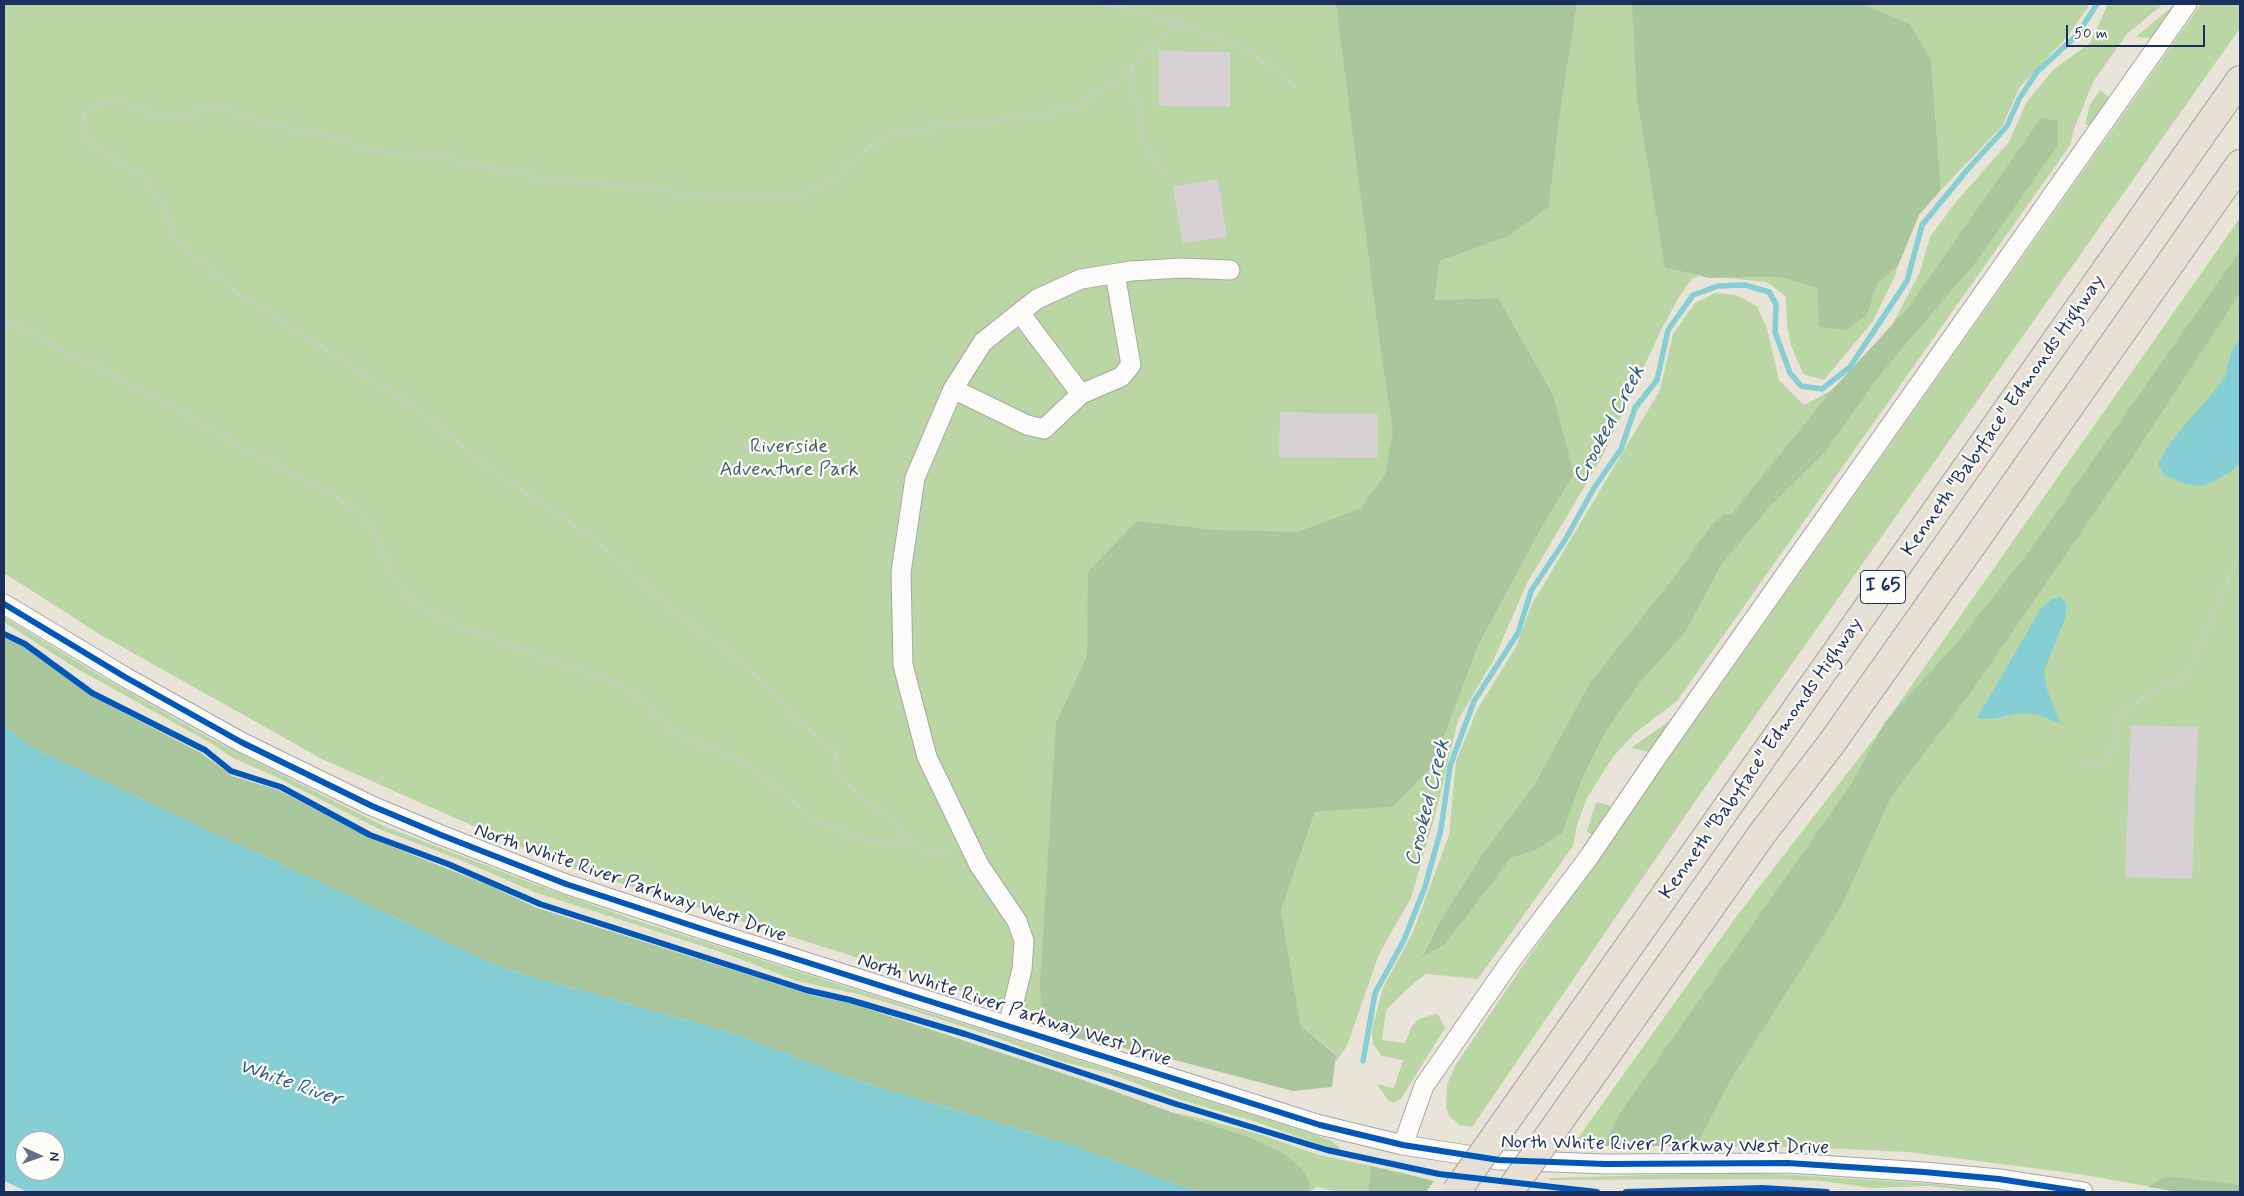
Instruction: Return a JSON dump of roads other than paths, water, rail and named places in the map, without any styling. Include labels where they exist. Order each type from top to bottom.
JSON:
[{"type":"highway","name":"Kenneth \"Babyface\" Edmonds Highway","points":[[1456,1192],[2240,80]]},
{"type":"highway","name":"I 65","points":[[1510,1192],[1762,834],[1831,744],[2240,164]]},
{"type":"street","points":[[1403,1145],[1424,1086],[1510,962],[1589,857],[1657,757],[2187,4]]},
{"type":"street","points":[[1008,1026],[1022,968],[1024,941],[1017,921],[979,865],[927,757],[904,665],[901,572],[915,478],[953,389],[984,342],[1038,299],[1082,279],[1115,274],[1181,268],[1230,270]]},
{"type":"street","points":[[953,389],[1027,426],[1044,429],[1081,394],[1121,377],[1131,365],[1115,274]]},
{"type":"street","points":[[1020,313],[1081,394]]},
{"type":"street","name":"North White River Parkway West Drive","points":[[4,604],[117,673],[208,725],[338,790],[406,821],[614,900],[1278,1113],[1403,1145],[1466,1156],[1534,1162],[1788,1163],[1861,1167],[1998,1180],[2083,1192]]},
{"type":"water","points":[[2240,339],[2240,461],[2233,470],[2215,481],[2200,486],[2183,483],[2164,475],[2158,464],[2169,444],[2225,378],[2231,352]]},
{"type":"water","points":[[2060,597],[2066,603],[2066,616],[2044,671],[2047,690],[2061,724],[2040,715],[2021,713],[1991,719],[1977,718],[2040,610],[2052,599]]},
{"type":"water","name":"White River","points":[[4,726],[33,748],[505,969],[735,1034],[852,1079],[1072,1145],[1178,1185],[1204,1192],[28,1192],[4,1181]]},
{"type":"waterway","name":"Crooked Creek","points":[[1363,1061],[1375,993],[1404,940],[1425,887],[1441,829],[1450,766],[1474,701],[1518,633],[1531,591],[1565,540],[1594,488],[1621,449],[1635,408],[1657,380],[1668,330],[1693,295],[1718,286],[1745,285],[1769,292],[1776,304],[1775,332],[1790,373],[1801,386],[1822,389],[1850,367],[1907,281],[1922,225],[1968,169],[2007,126],[2019,99],[2037,72],[2077,35],[2097,4]]},
{"type":"park label","name":"Riverside Adventure Park","points":[[789,460]]}]
